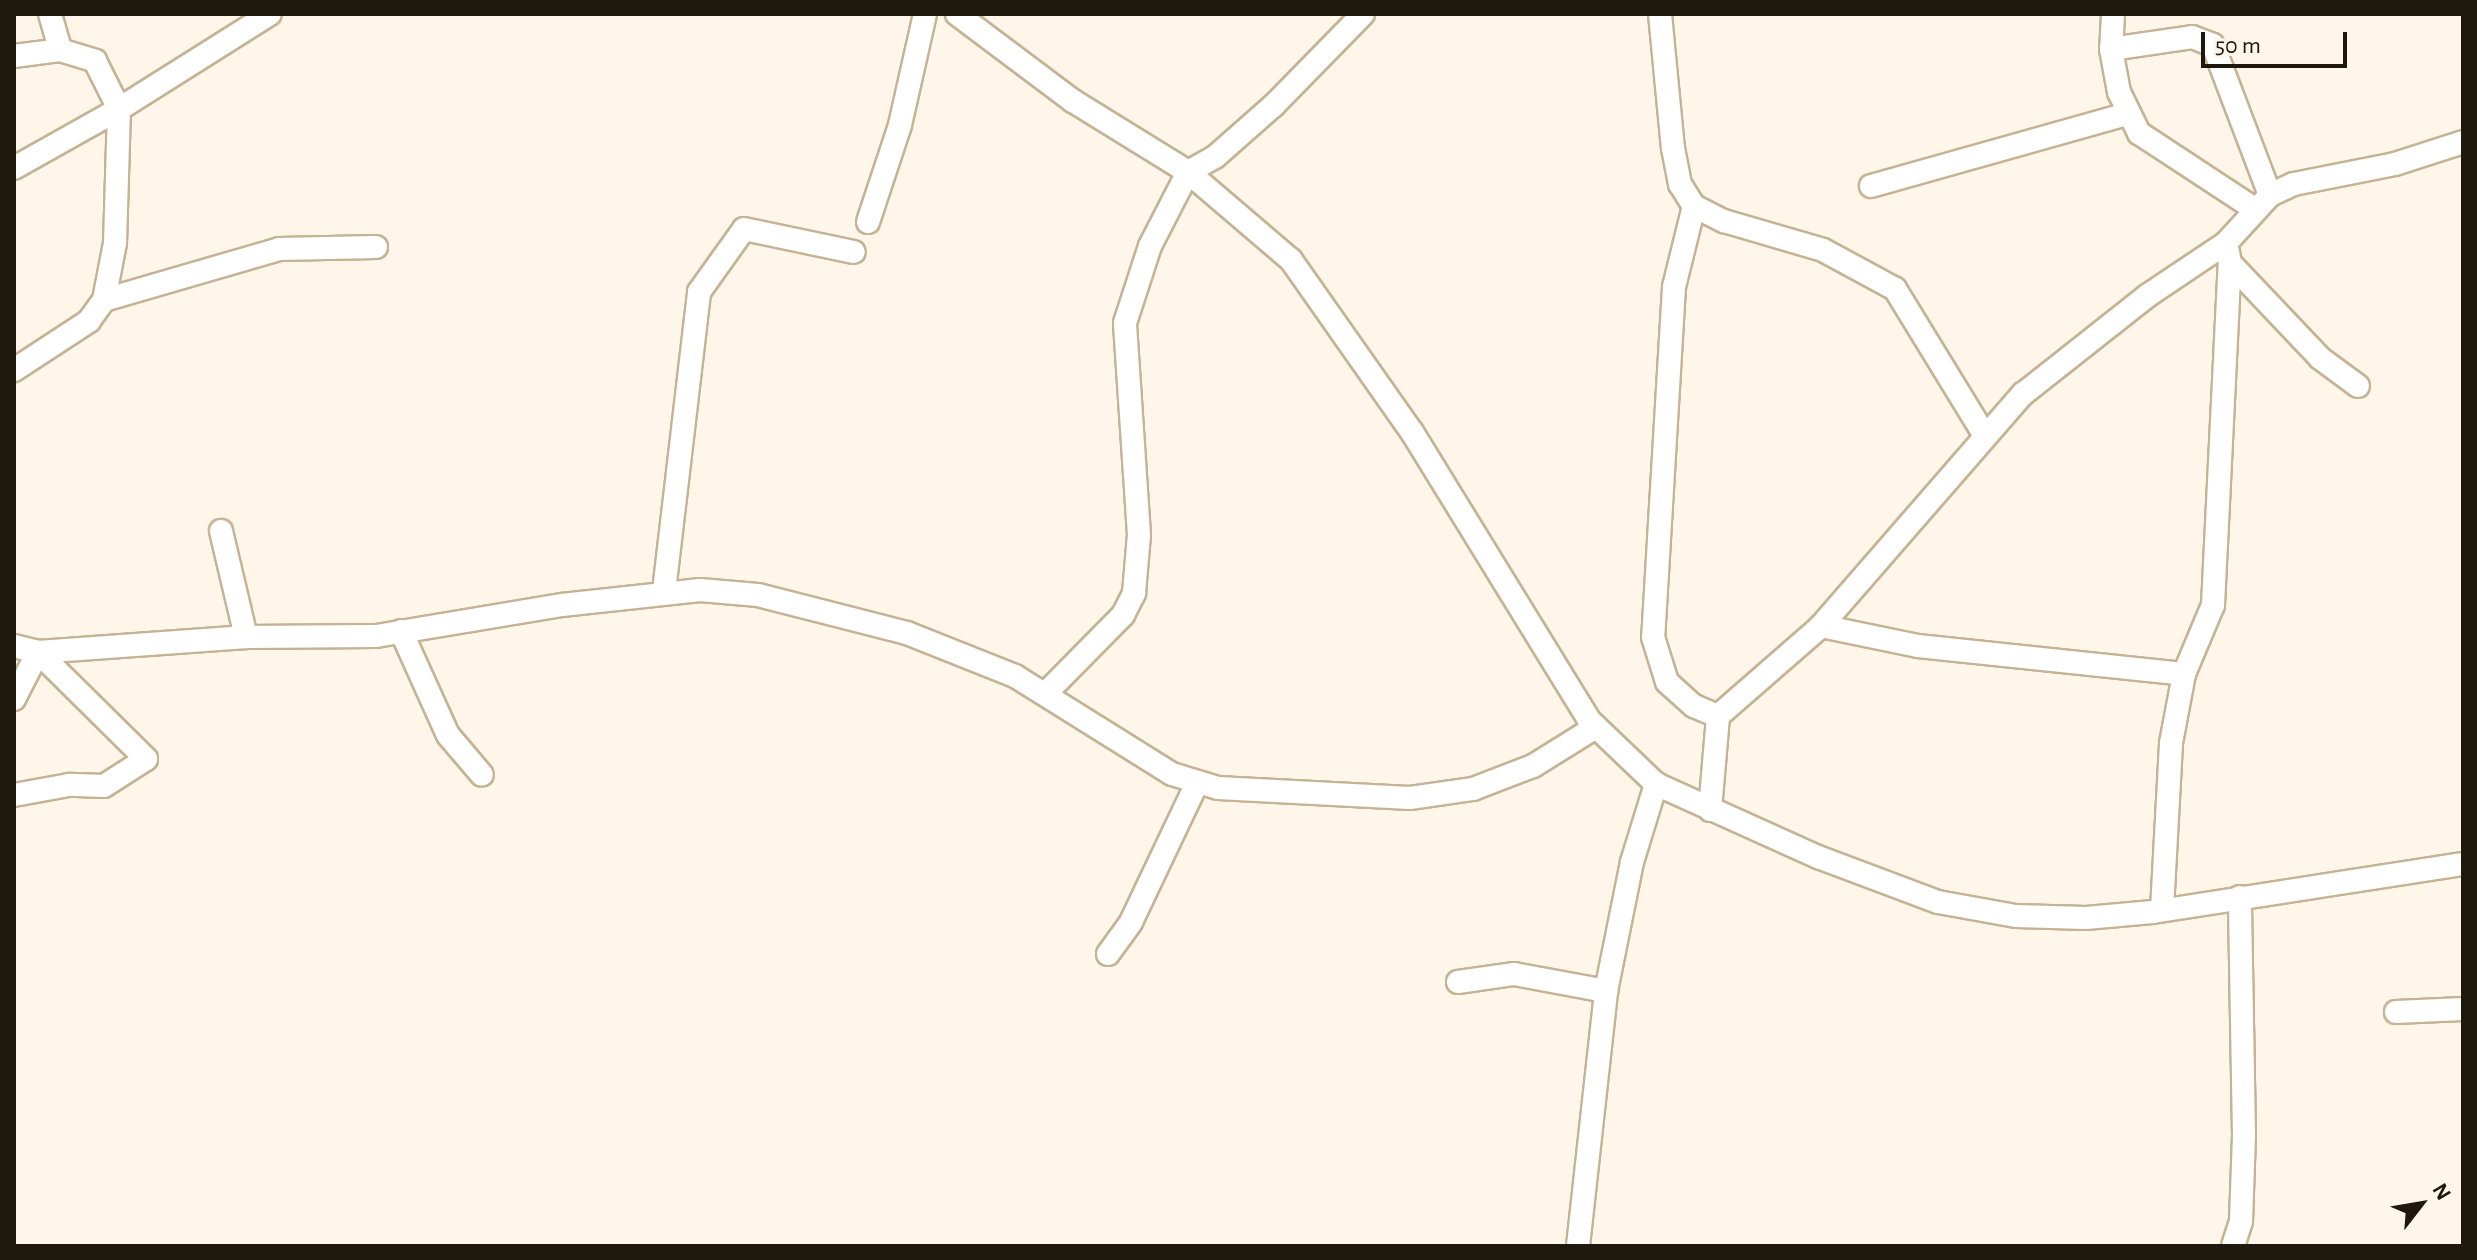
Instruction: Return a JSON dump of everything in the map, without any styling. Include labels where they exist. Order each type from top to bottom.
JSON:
[{"type":"street","points":[[50,14],[60,50]]},
{"type":"street","points":[[14,168],[119,109],[270,14]]},
{"type":"street","points":[[868,222],[900,125],[925,14]]},
{"type":"street","points":[[957,14],[1073,101],[1188,172],[1253,223],[1321,300],[1412,432],[1596,727],[1656,784],[1710,810],[1938,902],[2030,917],[2086,918],[2162,910],[2463,864]]},
{"type":"street","points":[[1046,693],[1123,615],[1134,593],[1139,550],[1125,323],[1150,246],[1188,172],[1215,157],[1274,105],[1363,14]]},
{"type":"street","points":[[1660,14],[1673,148],[1680,184],[1694,206],[1724,221],[1823,250],[1895,289],[1984,434]]},
{"type":"street","points":[[2113,14],[2111,49],[2128,114],[2139,133],[2263,203]]},
{"type":"street","points":[[2111,49],[2192,37],[2213,45],[2263,203]]},
{"type":"street","points":[[14,56],[60,50],[95,61],[119,109],[115,243],[104,300],[89,321],[14,370]]},
{"type":"street","points":[[1871,186],[2128,114]]},
{"type":"street","points":[[1710,810],[1718,716],[1821,626],[1984,434],[2088,340],[2228,253],[2263,203],[2294,184],[2395,164],[2463,142]]},
{"type":"street","points":[[1694,206],[1674,287],[1653,637],[1667,682],[1694,706],[1718,716]]},
{"type":"street","points":[[664,591],[699,292],[744,229],[854,252]]},
{"type":"street","points":[[104,300],[279,249],[376,247]]},
{"type":"street","points":[[2228,253],[2320,358],[2358,386]]},
{"type":"street","points":[[2162,910],[2167,780],[2184,674],[2213,605],[2228,253]]},
{"type":"street","points":[[221,531],[246,637]]},
{"type":"street","points":[[14,646],[38,652],[246,637],[376,636],[664,591],[758,595],[859,618],[1015,676],[1172,774],[1197,783],[1410,798],[1473,789],[1521,771],[1596,727]]},
{"type":"street","points":[[1821,626],[1918,646],[2184,674]]},
{"type":"street","points":[[401,631],[448,735],[482,775]]},
{"type":"street","points":[[14,699],[38,652]]},
{"type":"street","points":[[14,795],[69,785],[104,786],[146,759],[38,652]]},
{"type":"street","points":[[1108,954],[1131,922],[1197,783]]},
{"type":"street","points":[[1578,1246],[1606,991],[1632,862],[1656,784]]},
{"type":"street","points":[[2233,1246],[2241,1221],[2244,1135],[2240,897]]},
{"type":"street","points":[[1458,982],[1514,974],[1606,991]]},
{"type":"street","points":[[2396,1012],[2463,1009]]}]
